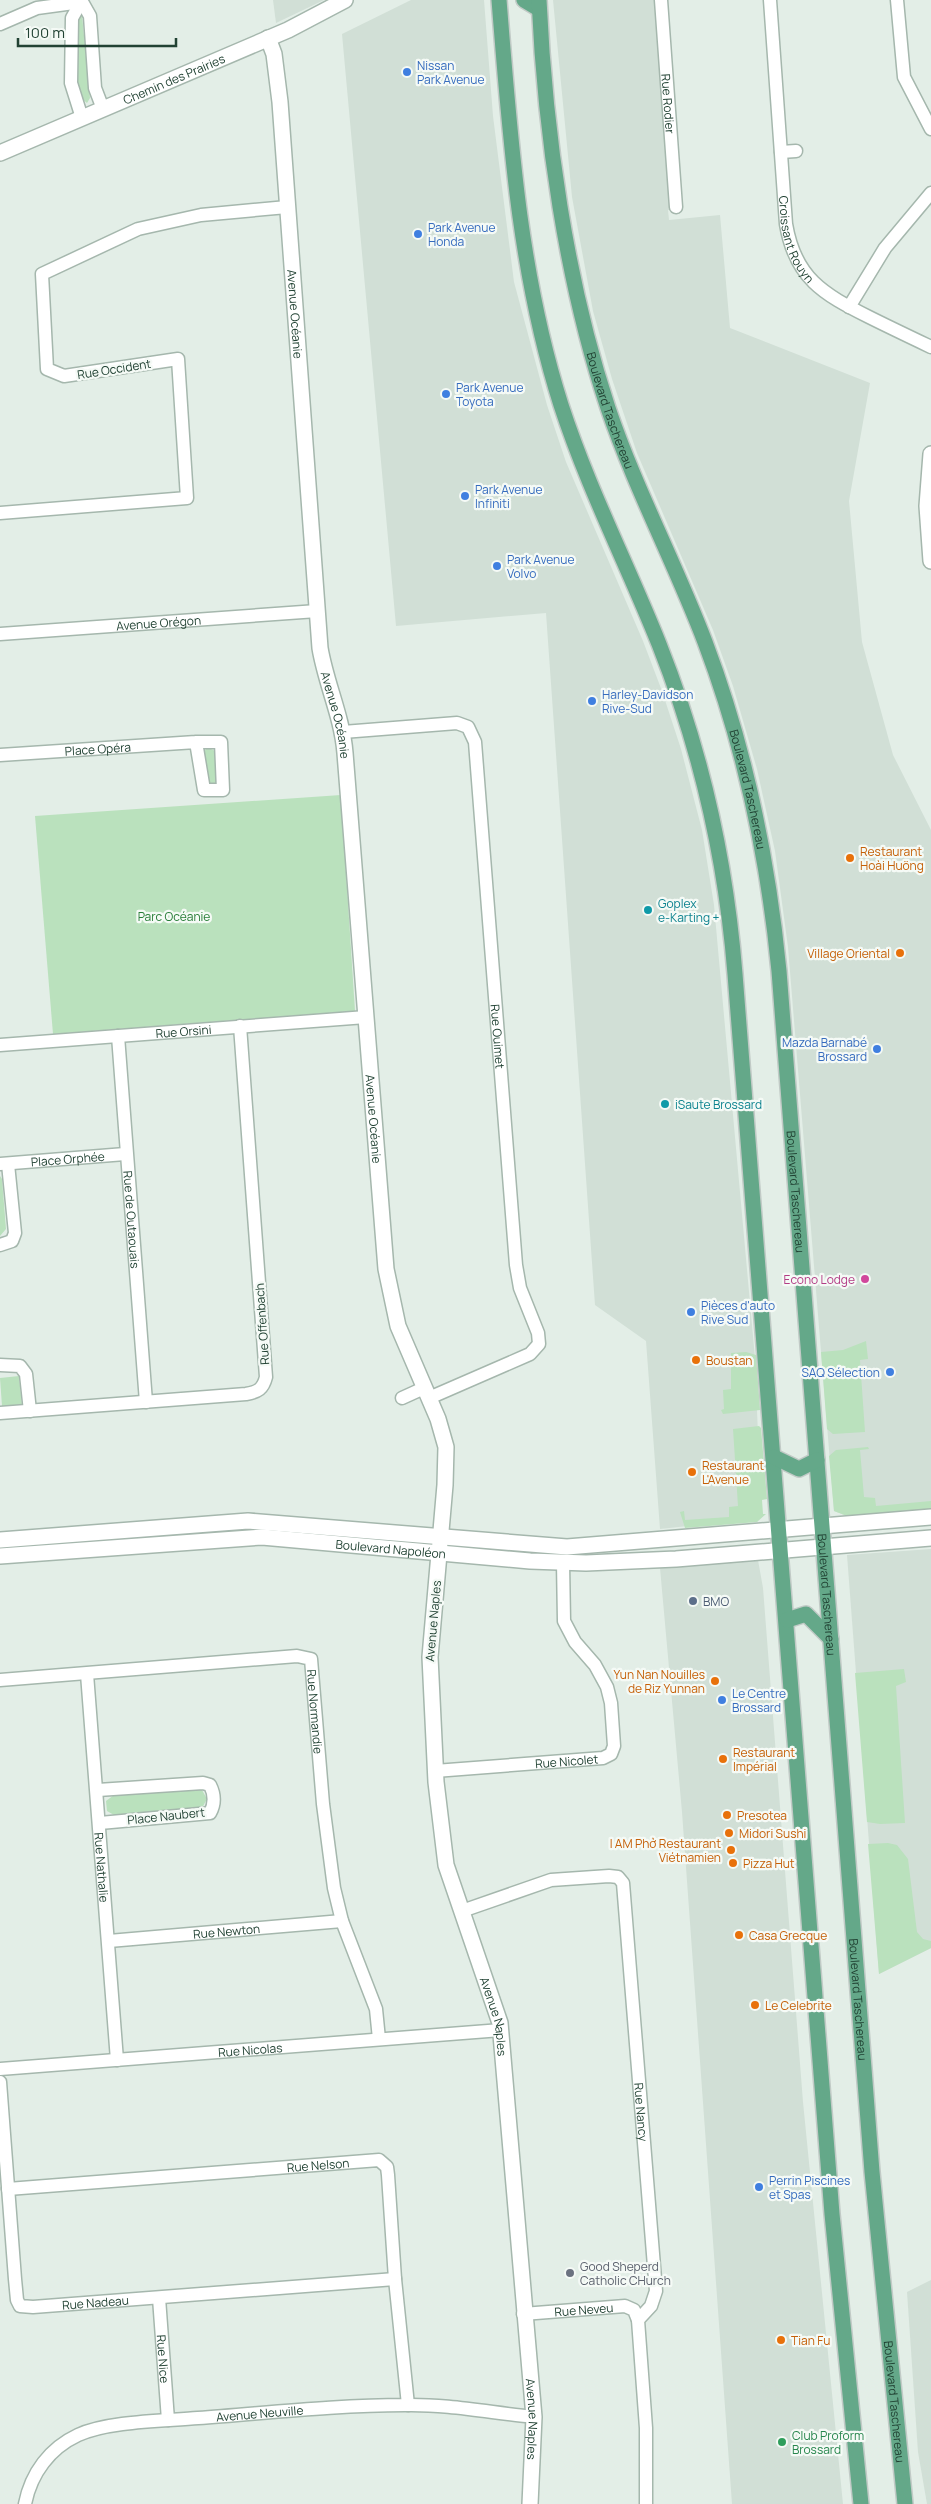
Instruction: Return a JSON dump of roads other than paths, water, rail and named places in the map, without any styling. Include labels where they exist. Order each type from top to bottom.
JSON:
[{"type":"main road","points":[[524,0],[539,5]]},
{"type":"main road","points":[[502,1],[515,190],[526,264],[546,352],[563,411],[589,484],[654,632],[678,696],[698,760],[719,852],[734,959],[782,1550],[832,2214],[861,2504]]},
{"type":"main road","name":"Boulevard Taschereau","points":[[539,5],[546,97],[565,229],[592,354],[628,463],[711,658],[740,751],[760,834],[778,957],[876,2212],[905,2504]]},
{"type":"main road","points":[[774,1457],[799,1468],[817,1460]]},
{"type":"main road","points":[[787,1620],[806,1614],[831,1639]]},
{"type":"street","name":"Chemin des Prairies","points":[[0,153],[268,38],[345,0]]},
{"type":"street","name":"Rue Rodier","points":[[661,0],[676,207]]},
{"type":"street","name":"Croissant Rouyn","points":[[770,0],[786,224],[791,250],[802,270],[817,287],[849,307],[931,347]]},
{"type":"street","points":[[897,0],[904,77],[931,129]]},
{"type":"street","points":[[0,24],[37,8],[81,1]]},
{"type":"street","points":[[81,1],[90,16],[96,88],[103,109]]},
{"type":"street","points":[[81,1],[72,18],[71,83],[82,118]]},
{"type":"street","name":"Avenue Océanie","points":[[268,38],[273,50],[277,71],[317,611],[323,663],[343,732],[388,1282],[398,1326],[442,1431],[446,1452],[441,1537]]},
{"type":"street","points":[[781,152],[796,151]]},
{"type":"street","points":[[849,307],[884,248],[931,193]]},
{"type":"street","name":"Rue Occident","points":[[0,513],[187,498],[178,359],[64,376],[47,369],[42,274],[138,229],[201,215],[287,207]]},
{"type":"street","points":[[931,454],[927,506],[931,561]]},
{"type":"street","name":"Avenue Orégon","points":[[0,634],[317,611]]},
{"type":"street","name":"Rue Ouimet","points":[[343,732],[457,723],[468,727],[475,742],[516,1265],[520,1288],[538,1333],[540,1344],[530,1354],[426,1393]]},
{"type":"street","name":"Place Opéra","points":[[0,755],[196,742]]},
{"type":"street","name":"Rue Orsini","points":[[0,1045],[366,1017]]},
{"type":"street","name":"Rue Offenbach","points":[[0,1413],[256,1392],[264,1386],[266,1378],[240,1026]]},
{"type":"street","name":"Rue de Outaouais","points":[[118,1036],[125,1154],[146,1402]]},
{"type":"street","name":"Place Orphée","points":[[0,1244],[12,1241],[15,1233],[4,1164],[125,1154]]},
{"type":"street","points":[[0,1365],[20,1366],[26,1374],[30,1411]]},
{"type":"street","points":[[402,1398],[426,1393]]},
{"type":"street","name":"Boulevard Napoléon","points":[[0,1540],[248,1521],[567,1546],[674,1540],[931,1517]]},
{"type":"street","name":"Boulevard Napoléon","points":[[0,1556],[247,1537],[563,1563],[676,1559],[931,1538]]},
{"type":"street","name":"Avenue Naples","points":[[441,1537],[429,1670],[436,1771],[444,1854],[497,2010],[501,2030],[523,2314],[534,2417],[530,2504]]},
{"type":"street","points":[[674,1540],[676,1559]]},
{"type":"street","name":"Rue Nicolet","points":[[436,1771],[603,1758],[611,1754],[614,1746],[610,1695],[600,1674],[575,1642],[564,1621],[563,1563]]},
{"type":"street","name":"Rue Normandie","points":[[0,1680],[297,1656],[311,1659],[327,1841],[342,1921],[372,1996],[376,2009],[379,2038]]},
{"type":"street","name":"Rue Nathalie","points":[[87,1674],[98,1790],[118,2060]]},
{"type":"street","name":"Place Naubert","points":[[98,1790],[203,1783],[210,1785],[214,1792],[214,1806],[210,1813],[100,1823]]},
{"type":"street","name":"Rue Nancy","points":[[462,1911],[551,1880],[609,1876],[618,1877],[623,1883],[656,2291],[651,2306],[638,2320]]},
{"type":"street","name":"Rue Newton","points":[[109,1941],[342,1921]]},
{"type":"street","name":"Rue Nicolas","points":[[0,2069],[501,2030]]},
{"type":"street","name":"Rue Nadeau","points":[[0,2082],[16,2293],[20,2306],[33,2307],[159,2298],[395,2279]]},
{"type":"street","name":"Rue Nelson","points":[[8,2189],[379,2160],[387,2167],[388,2175],[395,2279],[408,2404]]},
{"type":"street","name":"Rue Nice","points":[[159,2298],[168,2420]]},
{"type":"street","name":"Rue Neveu","points":[[523,2314],[625,2306],[634,2310],[638,2320]]},
{"type":"street","points":[[638,2320],[646,2428],[646,2504]]},
{"type":"street","name":"Avenue Neuville","points":[[25,2504],[30,2484],[38,2470],[56,2449],[67,2441],[90,2430],[104,2427],[168,2420],[408,2404],[534,2417]]},
{"type":"place","name":"Nissan Park Avenue","points":[[407,72]]},
{"type":"place","name":"Park Avenue Honda","points":[[418,234]]},
{"type":"place","name":"Park Avenue Toyota","points":[[446,394]]},
{"type":"place","name":"Park Avenue Infiniti","points":[[465,496]]},
{"type":"place","name":"Park Avenue Volvo","points":[[497,566]]},
{"type":"place","name":"Harley-Davidson Rive-Sud","points":[[592,701]]},
{"type":"place","name":"Restaurant Hoài Huöng","points":[[850,858]]},
{"type":"place","name":"Goplex e-Karting +","points":[[648,910]]},
{"type":"place","name":"Village Oriental","points":[[900,953]]},
{"type":"place","name":"Mazda Barnabé Brossard","points":[[877,1049]]},
{"type":"place","name":"iSaute Brossard","points":[[665,1104]]},
{"type":"place","name":"Econo Lodge","points":[[865,1279]]},
{"type":"place","name":"Pièces d'auto Rive Sud","points":[[691,1312]]},
{"type":"place","name":"Boustan","points":[[696,1360]]},
{"type":"place","name":"SAQ Sélection","points":[[890,1372]]},
{"type":"place","name":"Restaurant L'Avenue","points":[[692,1472]]},
{"type":"place","name":"BMO","points":[[693,1601]]},
{"type":"place","name":"Yun Nan Nouilles de Riz Yunnan","points":[[715,1681]]},
{"type":"place","name":"Le Centre Brossard","points":[[722,1700]]},
{"type":"place","name":"Restaurant Impérial","points":[[723,1759]]},
{"type":"place","name":"Presotea","points":[[727,1815]]},
{"type":"place","name":"Midori Sushi","points":[[729,1833]]},
{"type":"place","name":"I AM Phở Restaurant Viétnamien","points":[[731,1850]]},
{"type":"place","name":"Pizza Hut","points":[[733,1863]]},
{"type":"place","name":"Casa Grecque","points":[[739,1935]]},
{"type":"place","name":"Le Celebrite","points":[[755,2005]]},
{"type":"place","name":"Perrin Piscines et Spas","points":[[759,2187]]},
{"type":"place","name":"Good Sheperd Catholic CHurch","points":[[570,2273]]},
{"type":"place","name":"Tian Fu","points":[[781,2340]]},
{"type":"place","name":"Club Proform Brossard","points":[[782,2442]]},
{"type":"park label","name":"Parc Océanie","points":[[174,916]]}]
